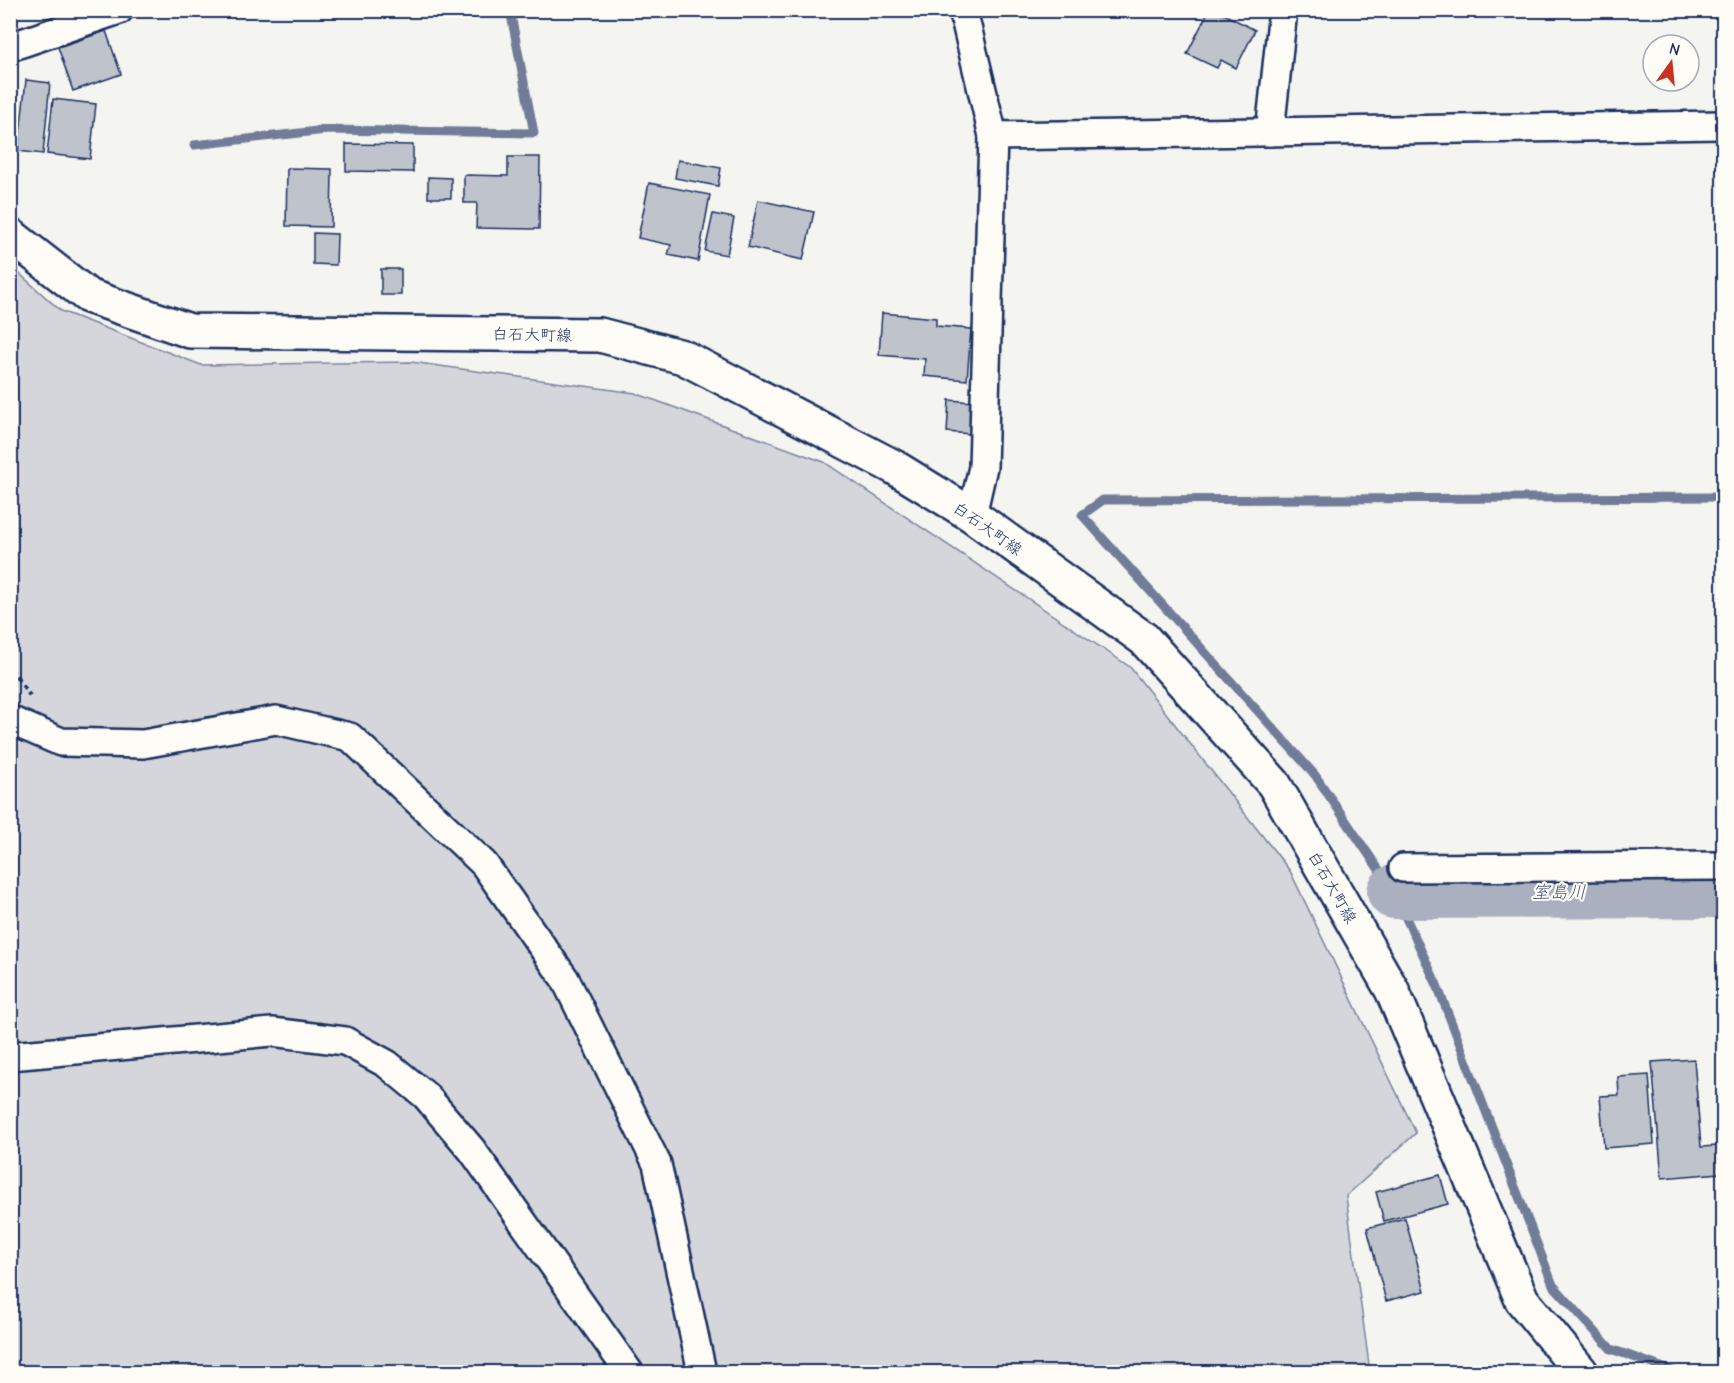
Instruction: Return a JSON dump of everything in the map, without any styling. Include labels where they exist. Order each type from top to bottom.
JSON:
[{"type":"main road","name":"白石大町線","points":[[10,235],[88,296],[190,331],[600,335],[683,357],[894,468],[972,515],[1144,639],[1274,784],[1392,990],[1522,1300],[1581,1372]]},
{"type":"street","points":[[10,47],[119,10]]},
{"type":"street","points":[[963,10],[993,136],[983,467],[972,515]]},
{"type":"street","points":[[1270,132],[1283,10]]},
{"type":"street","points":[[993,136],[1724,125]]},
{"type":"street","points":[[10,720],[61,742],[143,744],[276,720],[351,737],[484,864],[565,979],[657,1164],[702,1372]]},
{"type":"street","points":[[1403,868],[1724,866]]},
{"type":"street","points":[[10,1056],[272,1032],[345,1041],[387,1064],[426,1096],[472,1150],[629,1372]]},
{"type":"shaded area","points":[[10,265],[61,311],[201,365],[411,362],[635,393],[824,462],[1130,667],[1290,871],[1416,1133],[1346,1196],[1370,1372],[11,1372]]},
{"type":"building","points":[[1209,10],[1216,10],[1255,30],[1236,68],[1221,60],[1217,68],[1187,54]]},
{"type":"building","points":[[106,31],[121,74],[73,91],[58,47]]},
{"type":"building","points":[[26,80],[50,83],[43,154],[18,151]]},
{"type":"building","points":[[53,99],[96,104],[90,159],[47,154]]},
{"type":"building","points":[[346,144],[413,145],[413,172],[346,171]]},
{"type":"building","points":[[508,157],[540,157],[539,229],[476,228],[477,203],[464,203],[464,175],[508,176]]},
{"type":"building","points":[[678,160],[721,168],[718,186],[675,178]]},
{"type":"building","points":[[287,168],[332,169],[331,227],[286,226]]},
{"type":"building","points":[[428,177],[451,178],[451,198],[428,198]]},
{"type":"building","points":[[649,183],[710,195],[698,261],[668,255],[671,245],[638,238]]},
{"type":"building","points":[[758,200],[814,212],[803,260],[748,247]]},
{"type":"building","points":[[713,214],[734,218],[727,255],[705,251]]},
{"type":"building","points":[[313,233],[337,234],[336,265],[313,264]]},
{"type":"building","points":[[381,269],[401,269],[401,295],[381,295]]},
{"type":"building","points":[[882,313],[936,318],[936,326],[971,329],[967,380],[924,376],[925,359],[879,355]]},
{"type":"building","points":[[949,400],[973,402],[970,434],[947,432]]},
{"type":"building","points":[[1694,1059],[1701,1147],[1717,1146],[1720,1173],[1662,1178],[1652,1062]]},
{"type":"building","points":[[1649,1075],[1654,1144],[1604,1148],[1600,1096],[1619,1095],[1618,1077]]},
{"type":"building","points":[[1440,1175],[1448,1204],[1384,1221],[1376,1192]]},
{"type":"building","points":[[1405,1218],[1425,1291],[1386,1301],[1367,1228]]},
{"type":"waterway","points":[[194,145],[326,130],[534,133],[510,10]]},
{"type":"waterway","points":[[1675,1372],[1611,1349],[1553,1285],[1437,985],[1394,892],[1315,775],[1082,515],[1103,500],[1724,497]]},
{"type":"waterway","name":"室島川","points":[[1394,892],[1724,891]]}]
